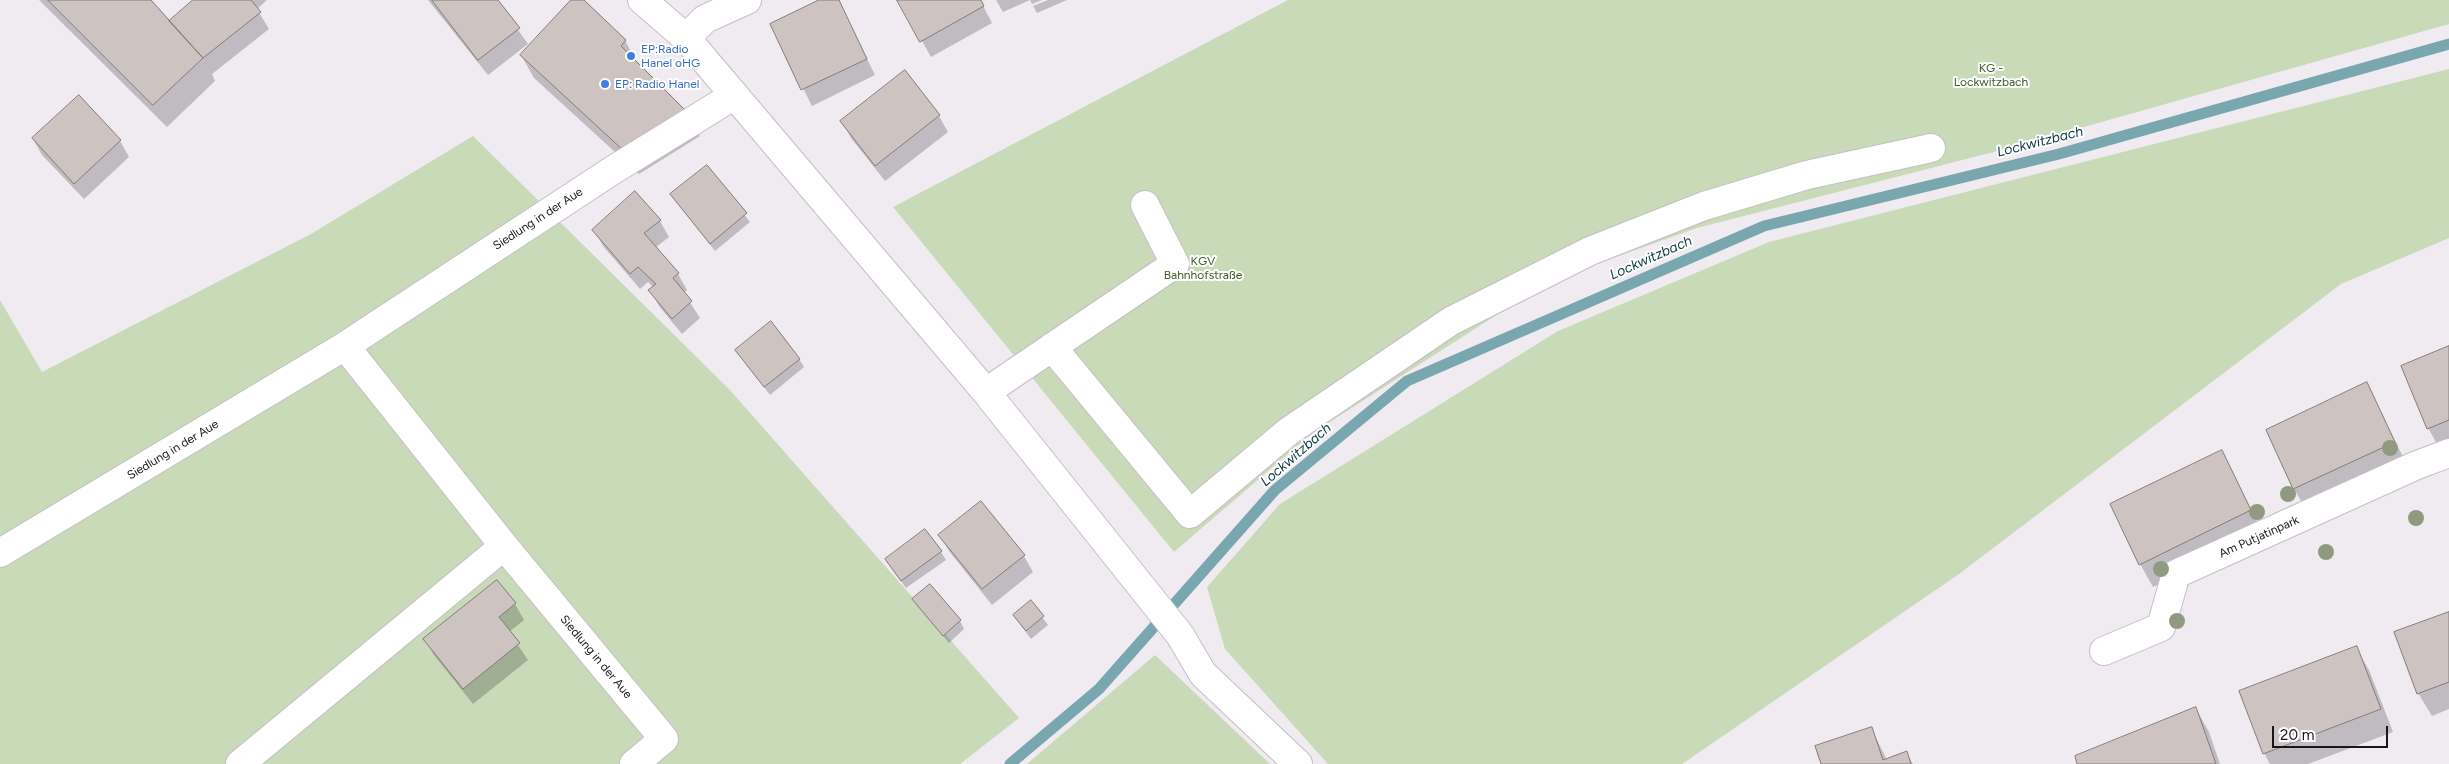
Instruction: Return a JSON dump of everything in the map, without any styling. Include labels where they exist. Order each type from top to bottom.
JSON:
[{"type":"street","points":[[642,0],[686,38],[986,392],[1180,635],[1203,674],[1298,764]]},
{"type":"street","points":[[686,38],[705,19],[747,0]]},
{"type":"street","name":"Siedlung in der Aue","points":[[0,553],[345,346],[613,170],[734,96]]},
{"type":"street","points":[[1052,347],[1190,514],[1289,431],[1451,321],[1590,251],[1704,206],[1807,175],[1931,148]]},
{"type":"street","points":[[986,392],[1175,264],[1145,205]]},
{"type":"street","name":"Siedlung in der Aue","points":[[345,346],[504,546],[664,739],[634,764]]},
{"type":"street","name":"Am Putjatinpark","points":[[2104,651],[2161,627],[2176,574],[2417,465],[2449,453]]},
{"type":"street","points":[[240,764],[504,546]]},
{"type":"green space","name":"KGV Bahnhofstraße","points":[[1288,0],[2449,0],[2449,24],[2013,147],[1697,228],[1551,280],[1311,434],[1174,552],[893,207]]},
{"type":"green space","points":[[2449,69],[2449,238],[2341,284],[1959,574],[1682,764],[1328,764],[1225,649],[1207,587],[1280,504],[1558,331],[1769,242]]},
{"type":"green space","points":[[473,136],[729,389],[1019,718],[960,764],[0,764],[0,300],[42,372],[311,234]]},
{"type":"green space","points":[[1155,655],[1270,764],[1027,764]]},
{"type":"building","points":[[48,0],[151,0],[203,58],[153,105]]},
{"type":"building","points":[[193,0],[251,0],[261,12],[203,58],[169,21]]},
{"type":"building","points":[[432,0],[498,0],[520,28],[478,60]]},
{"type":"building","name":"EP: Radio Hanel","points":[[571,0],[584,0],[626,40],[621,46],[688,113],[625,152],[520,55]]},
{"type":"building","points":[[819,0],[839,0],[867,59],[801,90],[770,24]]},
{"type":"building","points":[[897,0],[981,0],[984,6],[920,42]]},
{"type":"building","points":[[905,70],[940,115],[875,166],[840,121]]},
{"type":"building","points":[[79,95],[121,140],[74,184],[32,138]]},
{"type":"building","points":[[707,165],[747,213],[710,244],[670,194]]},
{"type":"building","points":[[635,191],[661,220],[644,233],[679,273],[673,278],[692,301],[672,319],[648,290],[656,284],[638,267],[630,274],[592,230]]},
{"type":"building","points":[[771,321],[800,359],[764,387],[735,350]]},
{"type":"building","points":[[2449,346],[2449,420],[2427,429],[2401,366]]},
{"type":"building","points":[[2367,382],[2395,442],[2293,489],[2266,430]]},
{"type":"building","points":[[2222,450],[2251,510],[2139,565],[2110,504]]},
{"type":"building","points":[[981,501],[1025,555],[982,589],[938,535]]},
{"type":"building","points":[[925,529],[942,551],[901,581],[885,559]]},
{"type":"building","points":[[497,580],[516,603],[499,617],[520,643],[463,689],[423,639]]},
{"type":"building","points":[[930,584],[961,620],[943,636],[912,599]]},
{"type":"building","points":[[1031,600],[1044,616],[1026,631],[1013,615]]},
{"type":"building","points":[[2449,612],[2449,682],[2417,694],[2394,632]]},
{"type":"building","points":[[2357,646],[2381,709],[2263,754],[2239,691]]},
{"type":"building","points":[[2196,707],[2216,764],[2077,764],[2075,756]]},
{"type":"building","points":[[1872,727],[1883,760],[1907,751],[1911,764],[1821,764],[1815,746]]},
{"type":"waterway","name":"Lockwitzbach","points":[[1010,764],[1099,689],[1275,490],[1407,381],[1764,226],[2059,154],[2449,44]]},
{"type":"place","name":"EP:Radio Hanel oHG","points":[[631,56]]},
{"type":"place","name":"EP: Radio Hanel","points":[[605,84]]},
{"type":"park label","name":"KG - Lockwitzbach","points":[[1991,75]]}]
